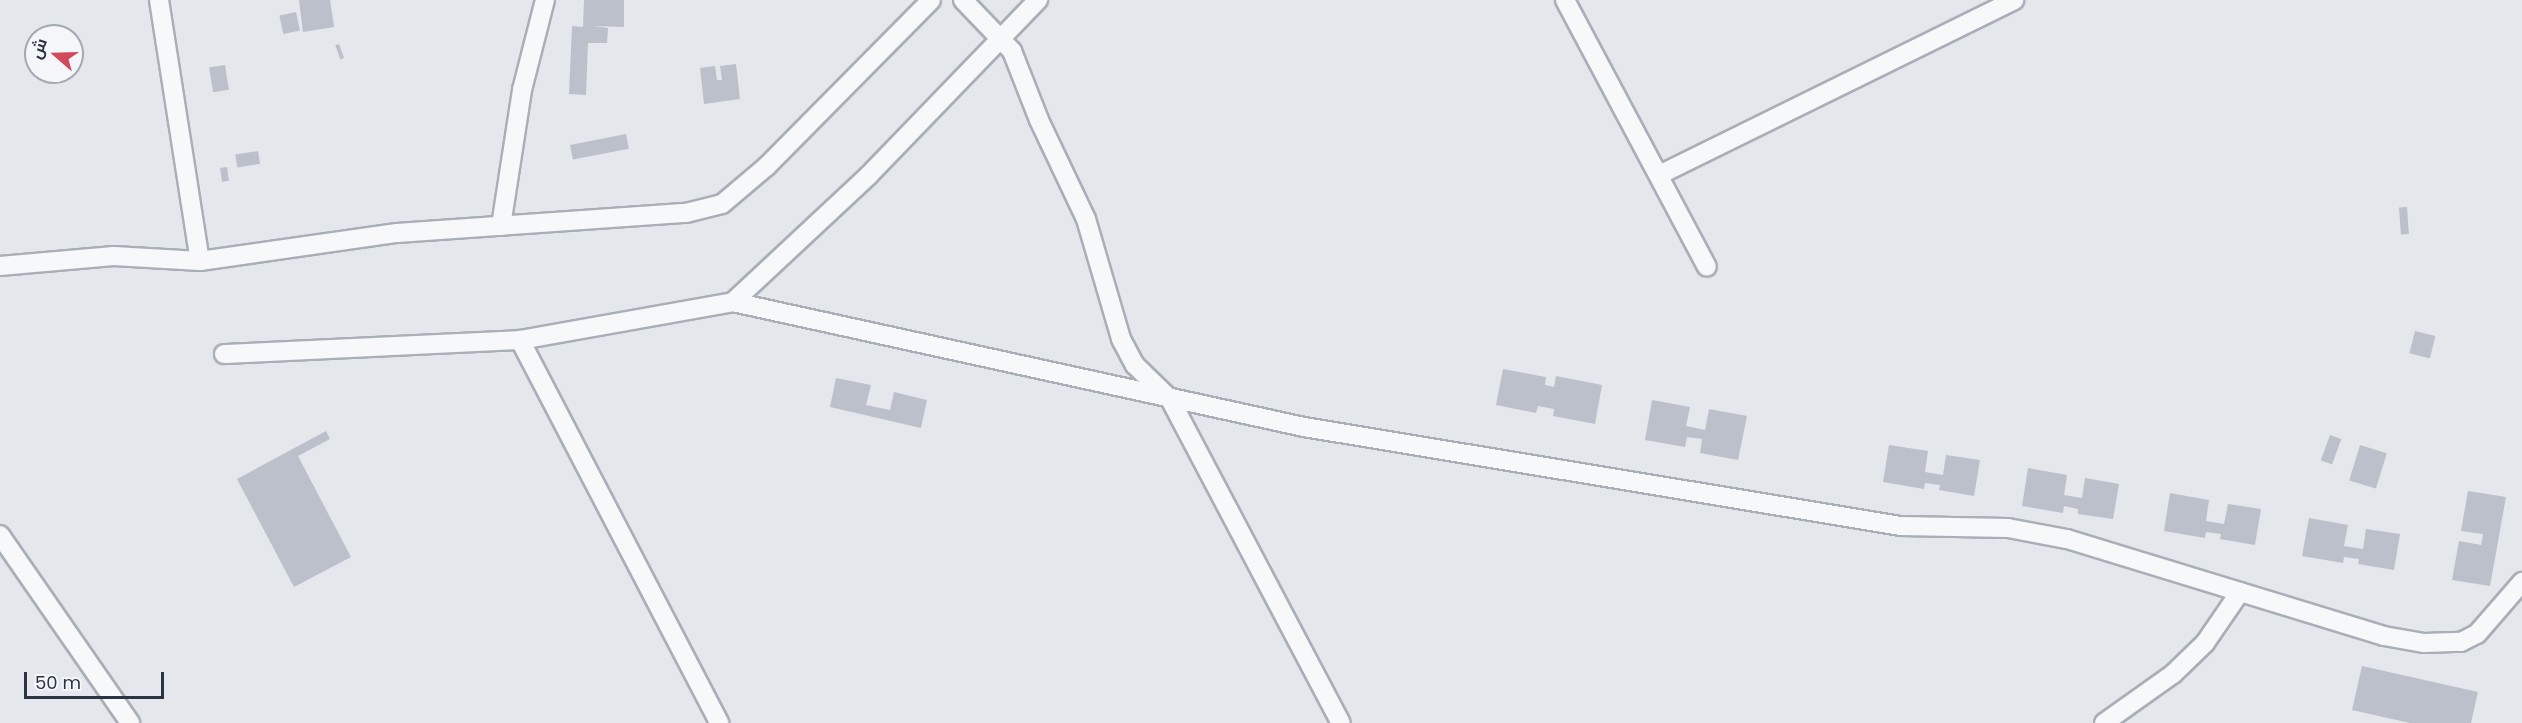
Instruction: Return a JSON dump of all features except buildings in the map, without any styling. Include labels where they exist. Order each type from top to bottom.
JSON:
[{"type":"street","points":[[159,0],[200,261]]},
{"type":"street","points":[[501,226],[522,90],[545,0]]},
{"type":"street","points":[[0,266],[114,256],[200,261],[397,233],[686,213],[722,204],[767,166],[931,0]]},
{"type":"street","points":[[963,0],[1002,36],[1012,51],[1039,120],[1086,219],[1121,339],[1135,365],[1170,399],[1341,723]]},
{"type":"street","points":[[732,302],[868,176],[1038,0]]},
{"type":"street","points":[[1565,0],[1707,267]]},
{"type":"street","points":[[1659,175],[2014,0]]},
{"type":"street","points":[[224,354],[520,340],[732,302],[1304,428],[1901,526],[2008,528],[2067,539],[2384,636],[2424,643],[2461,642],[2492,622],[2522,582]]},
{"type":"street","points":[[520,340],[719,723]]},
{"type":"street","points":[[0,534],[130,723]]},
{"type":"street","points":[[2104,723],[2173,674],[2205,643],[2240,592]]}]
